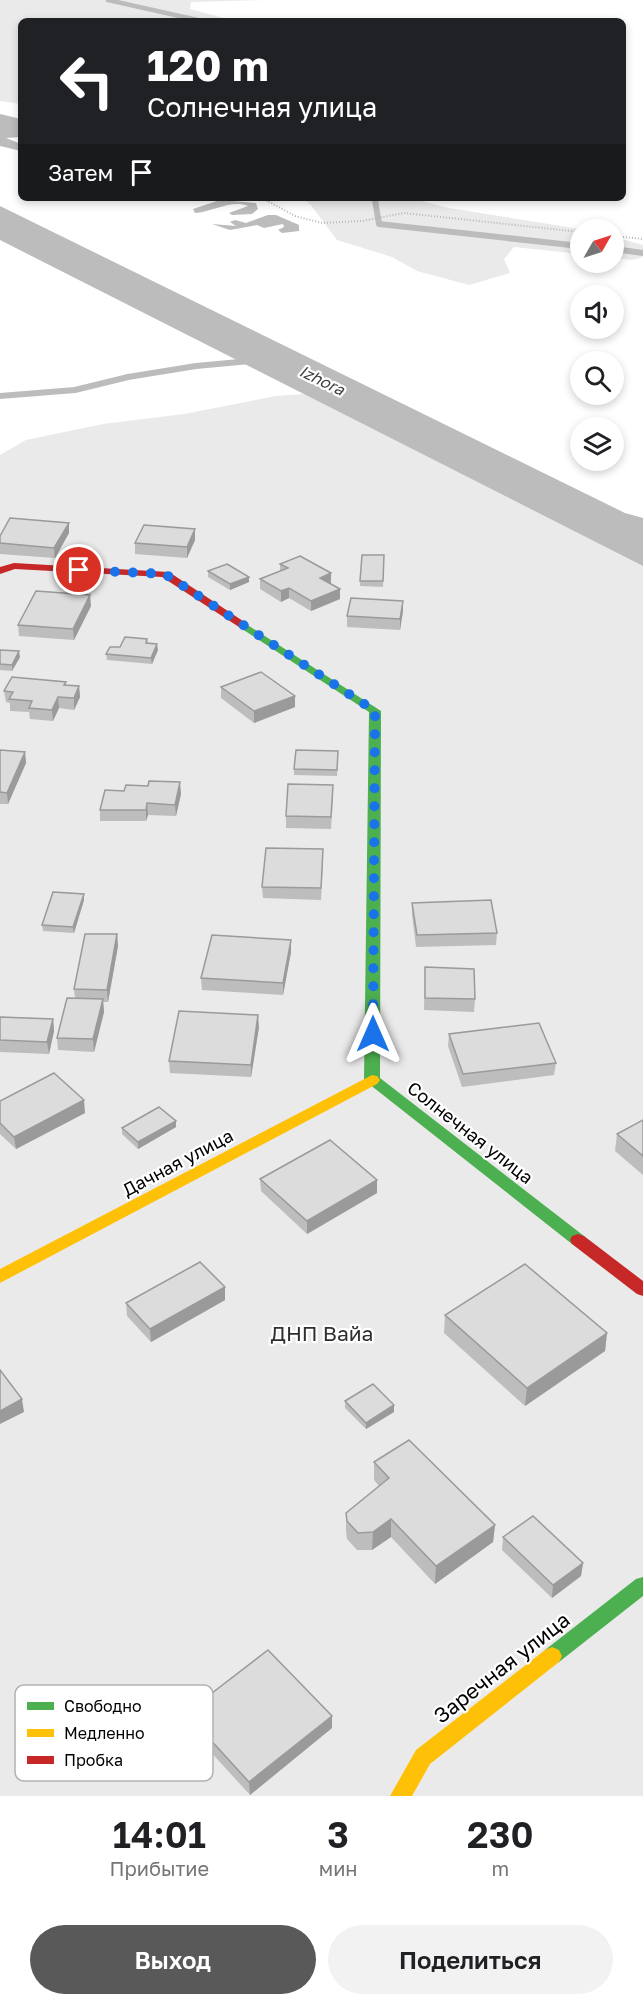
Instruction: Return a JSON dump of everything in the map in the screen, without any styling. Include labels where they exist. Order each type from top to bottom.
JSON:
[{"type":"street","points":[[0,571],[14,566],[165,574],[375,711],[372,1080]]},
{"type":"street","name":"Дачная улица","points":[[0,1277],[372,1080]]},
{"type":"street","name":"Солнечная улица","points":[[372,1080],[643,1290]]},
{"type":"street","name":"Заречная улица","points":[[402,1796],[423,1757],[643,1585]]},
{"type":"path","points":[[268,201],[296,216],[322,223],[362,221],[404,213],[570,231]]},
{"type":"path","points":[[624,237],[643,240]]},
{"type":"green space","points":[[0,0],[267,0],[191,2],[190,9],[224,18],[18,18],[18,104],[0,101]]},
{"type":"green space","points":[[306,201],[422,201],[449,208],[570,227],[570,253],[514,247],[504,259],[510,273],[469,285],[417,271],[392,257],[337,240]]},
{"type":"green space","points":[[624,240],[643,245],[643,257],[624,259]]},
{"type":"green space","name":"ДНП Вайа","points":[[304,394],[643,566],[643,1796],[0,1796],[0,455],[26,440],[103,424],[184,414],[276,396]]},
{"type":"water","points":[[0,114],[18,118],[18,137],[6,138],[18,143],[18,150],[0,146]]},
{"type":"water","points":[[217,201],[232,201],[256,203],[258,209],[252,214],[232,215],[229,213],[248,206],[235,204],[195,213],[193,209]]},
{"type":"water","name":"Izhora","points":[[0,206],[625,513],[643,518],[643,566],[0,240]]},
{"type":"water","points":[[268,215],[276,215],[299,225],[299,231],[282,233],[278,230],[284,227],[283,224],[264,228],[257,225],[230,230],[212,224],[236,226],[230,222],[235,220],[246,223]]},
{"type":"building","points":[[10,518],[69,523],[54,548],[0,543],[0,536]]},
{"type":"building","points":[[144,525],[195,529],[187,547],[135,543]]},
{"type":"building","points":[[362,555],[384,555],[383,581],[360,581]]},
{"type":"building","points":[[300,556],[331,573],[320,578],[340,589],[311,601],[289,588],[281,591],[260,579],[288,568],[280,564]]},
{"type":"building","points":[[227,564],[249,577],[230,584],[208,571]]},
{"type":"building","points":[[36,591],[90,595],[73,629],[18,625]]},
{"type":"building","points":[[351,598],[403,601],[400,619],[347,616]]},
{"type":"building","points":[[125,637],[147,639],[146,643],[157,644],[151,658],[106,654],[110,647],[120,647]]},
{"type":"building","points":[[0,650],[19,651],[12,665],[0,664]]},
{"type":"building","points":[[261,672],[295,696],[254,711],[221,687]]},
{"type":"building","points":[[12,677],[66,682],[64,685],[79,686],[74,698],[58,697],[52,710],[29,708],[32,701],[9,699],[13,692],[4,691]]},
{"type":"building","points":[[0,750],[25,752],[7,793],[0,792]]},
{"type":"building","points":[[296,750],[338,751],[337,770],[294,769]]},
{"type":"building","points":[[149,781],[180,782],[175,805],[147,803],[146,810],[100,810],[105,790],[124,791],[126,785],[148,786]]},
{"type":"building","points":[[288,784],[333,785],[331,817],[286,816]]},
{"type":"building","points":[[266,848],[323,849],[321,888],[262,887]]},
{"type":"building","points":[[53,892],[84,894],[73,927],[42,925]]},
{"type":"building","points":[[491,900],[497,933],[417,935],[412,903]]},
{"type":"building","points":[[85,934],[117,934],[107,990],[74,989]]},
{"type":"building","points":[[212,935],[291,940],[283,983],[201,978]]},
{"type":"building","points":[[425,967],[474,969],[475,999],[425,998]]},
{"type":"building","points":[[67,998],[103,999],[93,1039],[57,1038]]},
{"type":"building","points":[[179,1011],[258,1015],[251,1065],[169,1061]]},
{"type":"building","points":[[0,1017],[53,1019],[47,1042],[0,1040]]},
{"type":"building","points":[[539,1023],[556,1063],[463,1074],[449,1034]]},
{"type":"building","points":[[54,1073],[84,1100],[14,1137],[0,1123],[0,1101]]},
{"type":"building","points":[[159,1107],[176,1121],[138,1142],[122,1128]]},
{"type":"building","points":[[643,1120],[643,1156],[617,1134]]},
{"type":"building","points":[[330,1140],[377,1180],[307,1221],[260,1179]]},
{"type":"building","points":[[200,1262],[225,1287],[150,1329],[126,1303]]},
{"type":"building","points":[[525,1264],[607,1333],[527,1388],[445,1315]]},
{"type":"building","points":[[0,1370],[22,1399],[0,1411]]},
{"type":"building","points":[[373,1384],[394,1405],[366,1423],[345,1401]]},
{"type":"building","points":[[409,1440],[495,1525],[436,1566],[391,1519],[373,1532],[358,1533],[347,1521],[346,1513],[389,1478],[374,1462]]},
{"type":"building","points":[[533,1516],[583,1563],[553,1585],[503,1537]]},
{"type":"building","points":[[268,1650],[332,1716],[249,1782],[213,1743],[213,1692]]},
{"type":"waterway","points":[[108,0],[189,18]]},
{"type":"waterway","points":[[375,201],[379,224],[570,245]]},
{"type":"waterway","points":[[624,250],[643,253]]},
{"type":"waterway","points":[[0,396],[75,390],[128,377],[196,366],[250,361]]},
{"type":"traffic: fast","points":[[243,625],[375,711],[372,1080],[578,1240]]},
{"type":"traffic: fast","points":[[552,1656],[643,1585]]},
{"type":"traffic: slow","points":[[0,1277],[372,1080]]},
{"type":"traffic: slow","points":[[401,1796],[423,1757],[552,1656]]},
{"type":"traffic: jam","points":[[0,571],[14,566],[165,574],[243,625]]},
{"type":"traffic: jam","points":[[578,1240],[643,1290]]},
{"type":"route","points":[[79,570],[165,574],[375,711],[373,1034]]}]
